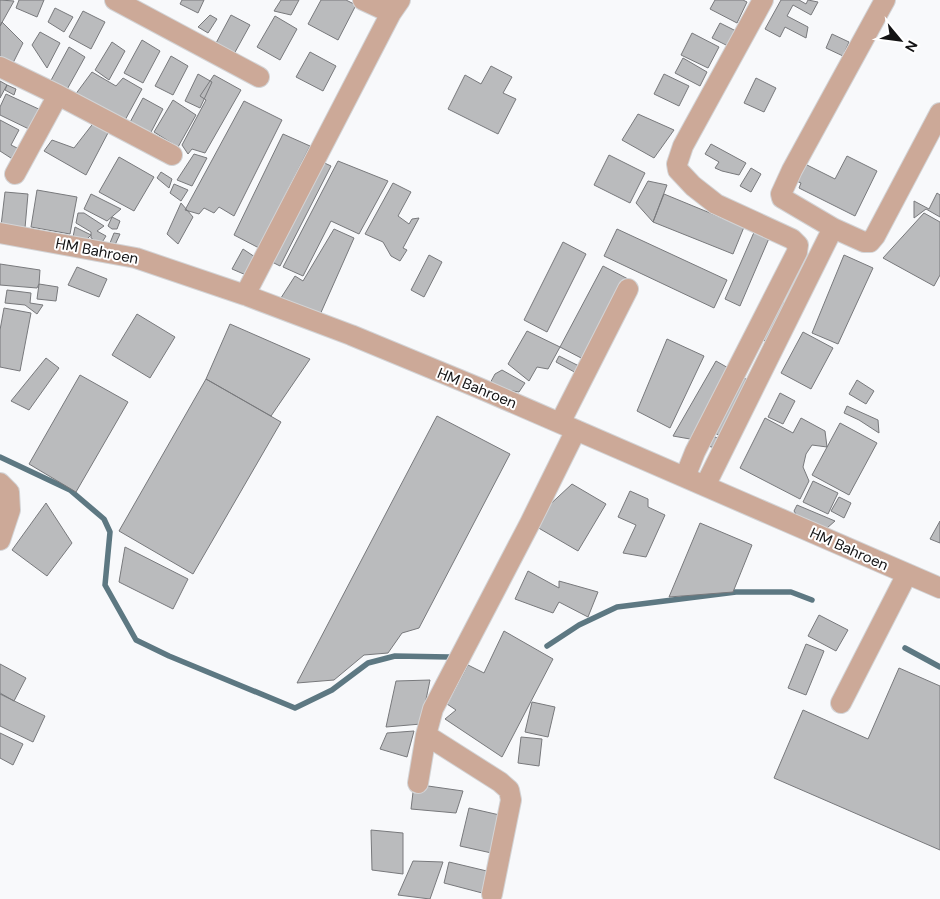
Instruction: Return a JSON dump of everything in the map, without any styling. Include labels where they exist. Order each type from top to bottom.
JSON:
[{"type":"street","points":[[115,0],[259,77]]},
{"type":"street","points":[[245,295],[395,7],[363,0]]},
{"type":"street","points":[[685,477],[695,452],[797,252],[798,245],[792,239],[716,204],[706,197],[678,170],[677,164],[683,146],[763,0]]},
{"type":"street","points":[[885,0],[792,170],[781,194],[782,198],[833,228],[864,242],[870,242],[875,236],[940,113]]},
{"type":"street","points":[[0,67],[172,155]]},
{"type":"street","points":[[15,174],[58,95]]},
{"type":"street","points":[[705,486],[833,228]]},
{"type":"street","name":"HM Bahroen","points":[[0,232],[136,258],[245,295],[351,336],[568,426],[940,588]]},
{"type":"street","points":[[418,783],[426,735],[433,709],[530,523],[568,426],[628,289]]},
{"type":"street","points":[[0,483],[9,492],[10,510],[0,540]]},
{"type":"street","points":[[841,703],[907,574]]},
{"type":"street","points":[[426,735],[509,790],[511,800],[492,894]]},
{"type":"building","points":[[0,0],[14,1],[0,26]]},
{"type":"building","points":[[19,0],[44,0],[37,17],[16,8]]},
{"type":"building","points":[[182,0],[204,0],[198,13],[180,4]]},
{"type":"building","points":[[281,0],[299,0],[291,15],[274,11]]},
{"type":"building","points":[[321,0],[346,0],[356,5],[338,40],[308,24]]},
{"type":"building","points":[[715,0],[743,0],[747,2],[737,23],[710,9]]},
{"type":"building","points":[[781,0],[799,0],[806,4],[808,0],[818,2],[811,15],[793,5],[787,16],[808,27],[806,38],[785,27],[780,37],[765,29]]},
{"type":"building","points":[[55,8],[73,17],[64,32],[48,22]]},
{"type":"building","points":[[83,11],[105,22],[91,49],[69,37]]},
{"type":"building","points":[[210,15],[217,19],[208,33],[198,27]]},
{"type":"building","points":[[231,15],[250,25],[234,54],[215,45]]},
{"type":"building","points":[[275,16],[297,29],[280,60],[257,47]]},
{"type":"building","points":[[2,22],[23,43],[10,69],[0,65],[0,26]]},
{"type":"building","points":[[720,23],[738,32],[730,47],[712,38]]},
{"type":"building","points":[[40,32],[60,43],[47,68],[32,45]]},
{"type":"building","points":[[692,33],[719,47],[708,68],[681,55]]},
{"type":"building","points":[[832,34],[849,42],[843,56],[826,48]]},
{"type":"building","points":[[142,40],[160,51],[143,83],[124,73]]},
{"type":"building","points":[[112,42],[125,51],[109,80],[95,70]]},
{"type":"building","points":[[69,47],[85,57],[65,93],[49,84]]},
{"type":"building","points":[[310,52],[336,66],[323,91],[296,77]]},
{"type":"building","points":[[171,56],[188,66],[173,95],[155,86]]},
{"type":"building","points":[[683,58],[707,72],[700,86],[675,73]]},
{"type":"building","points":[[491,66],[512,77],[503,93],[516,99],[498,134],[448,109],[465,75],[481,84]]},
{"type":"building","points":[[92,72],[116,86],[123,78],[142,89],[124,122],[75,95]]},
{"type":"building","points":[[198,74],[212,82],[200,108],[185,101]]},
{"type":"building","points":[[664,74],[689,86],[679,106],[654,94]]},
{"type":"building","points":[[214,75],[241,90],[205,153],[192,149],[188,154],[182,145],[206,100],[200,96]]},
{"type":"building","points":[[756,78],[776,88],[764,112],[744,103]]},
{"type":"building","points":[[0,81],[7,85],[0,98]]},
{"type":"building","points":[[7,85],[16,89],[14,95],[5,90]]},
{"type":"building","points":[[6,94],[43,111],[33,131],[0,115],[0,107]]},
{"type":"building","points":[[143,98],[163,109],[149,136],[128,126]]},
{"type":"building","points":[[173,100],[196,115],[178,147],[154,132]]},
{"type":"building","points":[[244,101],[282,120],[234,216],[219,207],[214,213],[204,208],[199,214],[185,210]]},
{"type":"building","points":[[638,114],[674,130],[654,158],[622,140]]},
{"type":"building","points":[[0,120],[19,130],[11,145],[23,151],[14,160],[0,151]]},
{"type":"building","points":[[95,121],[109,131],[86,175],[44,151],[52,140],[74,148]]},
{"type":"building","points":[[283,134],[310,146],[259,248],[234,235]]},
{"type":"building","points":[[711,144],[746,163],[739,175],[715,168],[719,162],[705,154]]},
{"type":"building","points":[[194,154],[207,158],[192,186],[177,180]]},
{"type":"building","points":[[609,155],[645,173],[630,203],[594,185]]},
{"type":"building","points":[[847,156],[877,171],[855,216],[799,188],[801,183],[794,180],[803,163],[835,179]]},
{"type":"building","points":[[119,157],[154,177],[134,211],[99,192]]},
{"type":"building","points":[[318,160],[331,166],[280,266],[268,260]]},
{"type":"building","points":[[338,161],[388,181],[359,234],[331,221],[303,276],[283,267]]},
{"type":"building","points":[[751,168],[761,174],[751,192],[740,186]]},
{"type":"building","points":[[161,172],[172,179],[169,188],[157,178]]},
{"type":"building","points":[[648,181],[667,185],[653,222],[636,203]]},
{"type":"building","points":[[393,183],[411,192],[398,216],[409,224],[412,219],[419,218],[403,248],[407,250],[400,261],[391,256],[383,242],[365,234]]},
{"type":"building","points":[[174,184],[188,190],[181,201],[170,193]]},
{"type":"building","points":[[37,190],[77,197],[70,234],[31,227]]},
{"type":"building","points":[[5,192],[28,194],[25,228],[1,226]]},
{"type":"building","points":[[937,193],[940,195],[940,217],[926,209],[914,218],[914,201],[929,209]]},
{"type":"building","points":[[91,194],[121,209],[107,221],[84,209]]},
{"type":"building","points":[[664,194],[744,227],[733,254],[653,222]]},
{"type":"building","points":[[181,203],[193,217],[178,244],[167,234]]},
{"type":"building","points":[[78,213],[84,213],[104,226],[97,231],[106,236],[101,244],[91,238],[91,232],[76,223]]},
{"type":"building","points":[[924,213],[940,222],[940,275],[934,286],[883,258]]},
{"type":"building","points":[[112,217],[120,221],[117,229],[112,229],[108,226]]},
{"type":"building","points":[[75,227],[91,235],[82,244],[73,237]]},
{"type":"building","points":[[334,229],[354,238],[319,317],[279,301],[295,276],[303,281]]},
{"type":"building","points":[[617,229],[727,280],[714,308],[604,256]]},
{"type":"building","points":[[755,230],[770,236],[740,306],[725,299]]},
{"type":"building","points":[[114,233],[120,234],[115,245],[110,243]]},
{"type":"building","points":[[563,242],[586,254],[547,332],[524,320]]},
{"type":"building","points":[[243,249],[255,257],[246,275],[232,269]]},
{"type":"building","points":[[429,255],[442,262],[424,297],[411,290]]},
{"type":"building","points":[[844,255],[873,268],[838,344],[812,333]]},
{"type":"building","points":[[0,264],[40,270],[37,288],[0,285]]},
{"type":"building","points":[[603,266],[628,279],[585,360],[560,347]]},
{"type":"building","points":[[77,267],[107,279],[99,297],[68,285]]},
{"type":"building","points":[[39,284],[58,287],[56,301],[37,299]]},
{"type":"building","points":[[7,290],[31,293],[30,303],[43,305],[37,314],[25,305],[5,303]]},
{"type":"building","points":[[779,301],[790,306],[772,344],[761,339]]},
{"type":"building","points":[[4,308],[31,313],[20,371],[0,367],[0,330]]},
{"type":"building","points":[[137,314],[175,337],[150,378],[112,355]]},
{"type":"building","points":[[230,324],[310,359],[271,416],[206,379]]},
{"type":"building","points":[[527,331],[560,347],[548,369],[537,367],[529,381],[508,364]]},
{"type":"building","points":[[803,332],[833,348],[811,389],[781,373]]},
{"type":"building","points":[[667,339],[704,356],[670,428],[637,411]]},
{"type":"building","points":[[559,356],[583,368],[580,375],[556,362]]},
{"type":"building","points":[[46,358],[59,368],[29,410],[11,401]]},
{"type":"building","points":[[716,361],[730,369],[690,439],[673,436]]},
{"type":"building","points":[[502,370],[525,383],[519,392],[488,387],[495,374]]},
{"type":"building","points":[[80,375],[128,402],[76,492],[29,464]]},
{"type":"building","points":[[742,377],[751,382],[724,437],[714,433]]},
{"type":"building","points":[[206,379],[281,422],[193,574],[119,531]]},
{"type":"building","points":[[857,380],[874,391],[866,404],[849,394]]},
{"type":"building","points":[[780,393],[795,401],[783,424],[768,417]]},
{"type":"building","points":[[847,406],[878,420],[879,433],[844,413]]},
{"type":"building","points":[[437,416],[510,454],[419,628],[402,633],[388,653],[364,655],[334,680],[297,683]]},
{"type":"building","points":[[765,418],[793,433],[801,418],[825,431],[827,447],[812,445],[806,454],[803,467],[809,481],[800,499],[740,468]]},
{"type":"building","points":[[840,423],[877,443],[849,495],[812,475]]},
{"type":"building","points":[[712,436],[721,439],[715,448],[708,446]]},
{"type":"building","points":[[813,481],[838,493],[828,514],[803,502]]},
{"type":"building","points":[[572,484],[606,504],[578,551],[530,523]]},
{"type":"building","points":[[630,491],[648,499],[648,507],[665,515],[646,557],[623,553],[636,525],[618,517]]},
{"type":"building","points":[[839,497],[851,503],[844,518],[831,511]]},
{"type":"building","points":[[46,503],[72,543],[47,576],[12,550]]},
{"type":"building","points":[[797,505],[835,521],[827,528],[799,519],[794,511]]},
{"type":"building","points":[[940,521],[940,543],[930,539]]},
{"type":"building","points":[[700,523],[752,545],[733,592],[669,597]]},
{"type":"building","points":[[125,547],[188,579],[173,609],[119,582]]},
{"type":"building","points":[[528,571],[559,588],[559,581],[598,592],[588,617],[559,602],[553,613],[515,599]]},
{"type":"building","points":[[819,615],[848,630],[836,651],[808,636]]},
{"type":"building","points":[[504,631],[553,659],[502,757],[445,719],[456,710],[447,704],[468,665],[484,673]]},
{"type":"building","points":[[806,644],[824,651],[806,695],[788,688]]},
{"type":"building","points":[[0,664],[26,678],[14,701],[0,693]]},
{"type":"building","points":[[899,668],[940,686],[940,850],[774,778],[803,710],[868,739]]},
{"type":"building","points":[[430,680],[421,724],[386,727],[396,681]]},
{"type":"building","points":[[0,694],[45,716],[33,742],[0,726]]},
{"type":"building","points":[[532,702],[555,707],[548,737],[525,732]]},
{"type":"building","points":[[414,731],[407,757],[380,749],[387,733]]},
{"type":"building","points":[[0,733],[23,744],[13,765],[0,758]]},
{"type":"building","points":[[521,737],[542,739],[539,766],[518,763]]},
{"type":"building","points":[[414,784],[463,791],[456,813],[411,809]]},
{"type":"building","points":[[469,808],[504,816],[496,854],[460,846]]},
{"type":"building","points":[[371,830],[403,833],[403,874],[372,870]]},
{"type":"building","points":[[413,861],[443,862],[430,899],[398,895]]},
{"type":"building","points":[[449,862],[491,872],[486,894],[444,883]]},
{"type":"waterway","points":[[0,457],[70,490],[104,519],[110,532],[105,585],[136,640],[169,656],[295,708],[332,690],[368,663],[395,656],[449,657]]},
{"type":"waterway","points":[[547,646],[579,625],[617,607],[736,592],[791,592],[812,600]]},
{"type":"waterway","points":[[905,648],[940,667]]}]
